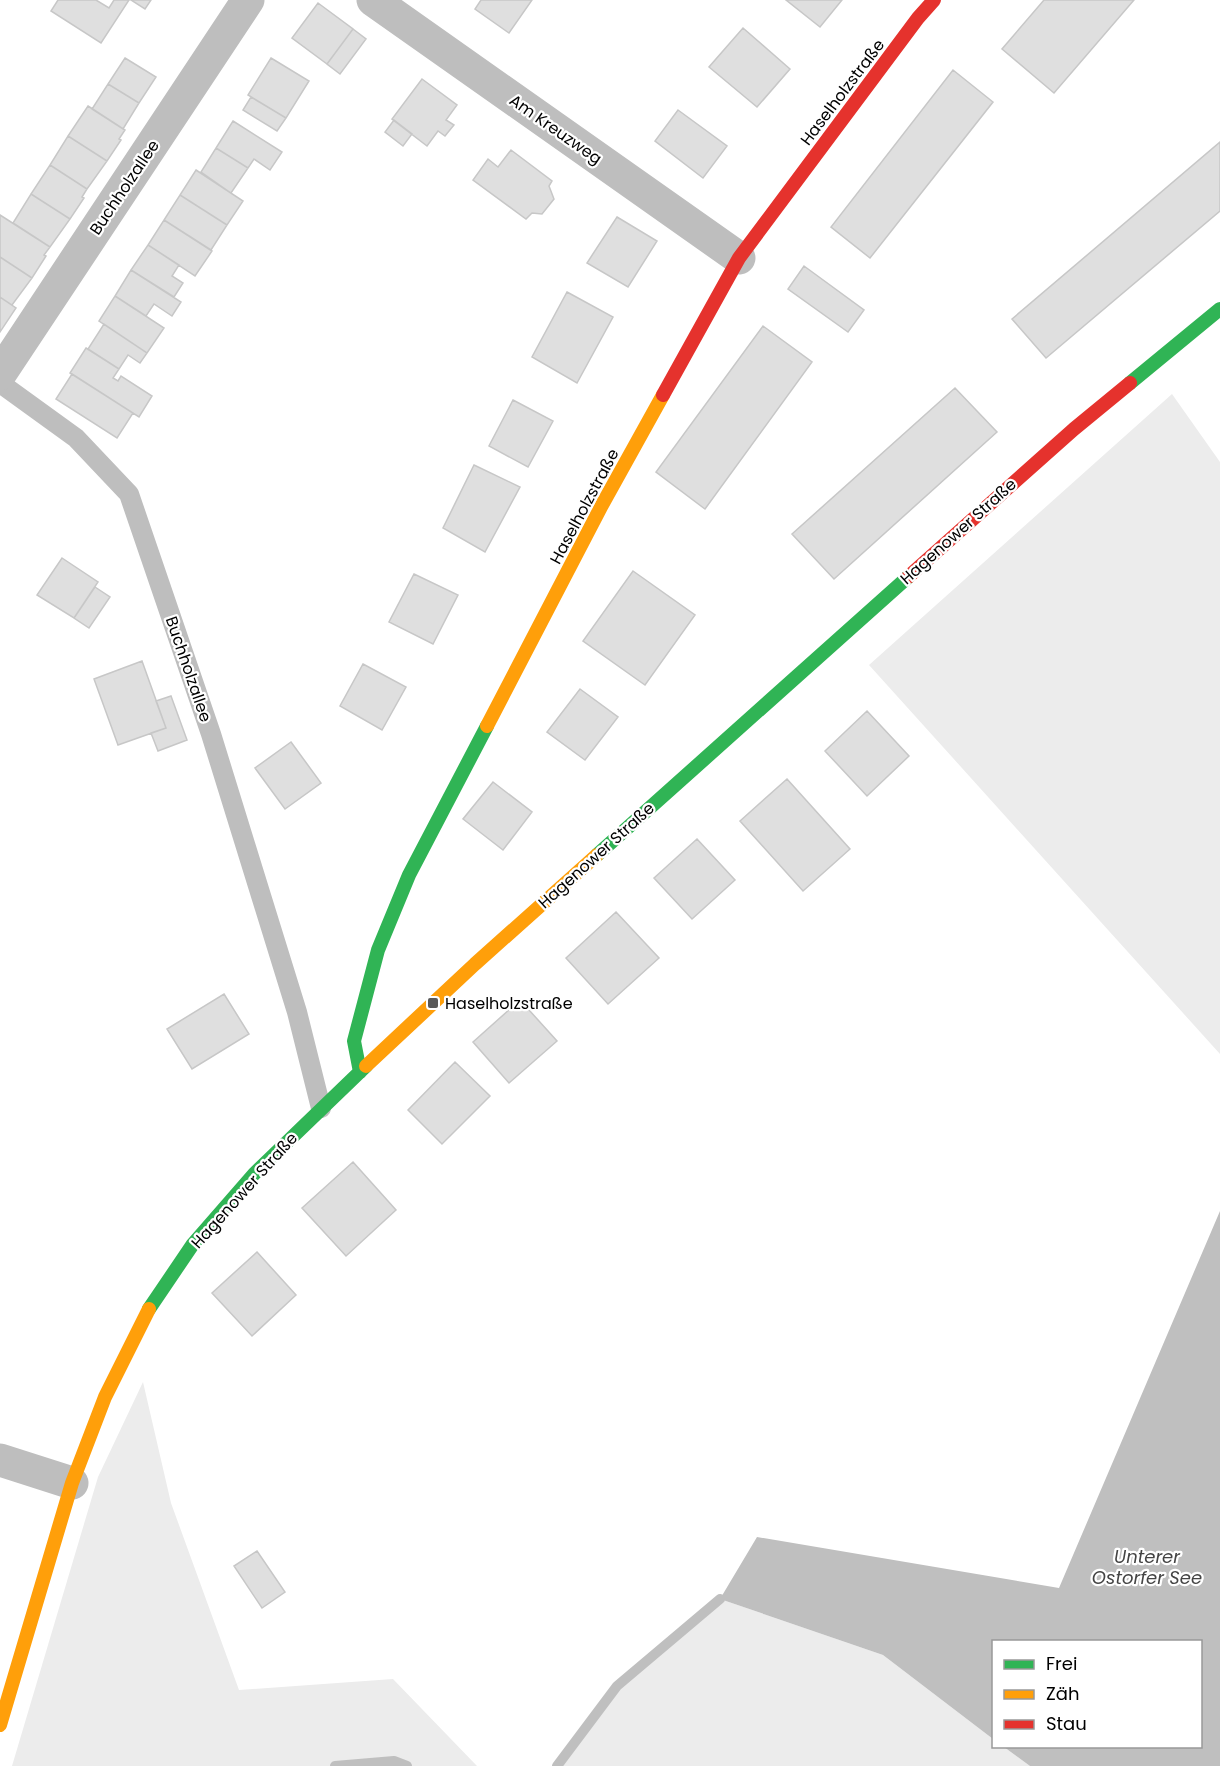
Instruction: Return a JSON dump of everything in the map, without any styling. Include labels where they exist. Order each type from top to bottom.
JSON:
[{"type":"street","name":"Buchholzallee","points":[[0,374],[248,0]]},
{"type":"street","name":"Am Kreuzweg","points":[[373,0],[739,258]]},
{"type":"street","name":"Haselholzstraße","points":[[360,1072],[354,1041],[378,950],[409,875],[602,505],[739,258],[918,18],[934,0]]},
{"type":"street","name":"Hagenower Straße","points":[[0,1725],[72,1483],[105,1397],[144,1316],[193,1244],[254,1174],[321,1108],[515,928],[1074,429],[1220,309]]},
{"type":"street","points":[[0,1460],[72,1483]]},
{"type":"lane","name":"Buchholzallee","points":[[0,383],[76,438],[129,494],[212,734],[297,1012],[321,1108]]},
{"type":"shaded area","points":[[1172,394],[1220,462],[1220,1054],[869,665]]},
{"type":"shaded area","points":[[143,1382],[171,1503],[239,1690],[393,1679],[477,1766],[12,1766],[98,1477]]},
{"type":"shaded area","points":[[720,1599],[883,1655],[992,1738],[992,1748],[1005,1748],[1030,1766],[557,1766],[617,1686]]},
{"type":"water","name":"Unterer Ostorfer See","points":[[1220,1211],[1220,1766],[1030,1766],[1005,1748],[1202,1748],[1202,1640],[992,1640],[992,1738],[883,1655],[720,1599],[757,1537],[1059,1588]]},
{"type":"building","points":[[58,0],[96,0],[109,8],[114,0],[129,0],[101,43],[51,11]]},
{"type":"building","points":[[131,0],[151,0],[145,9]]},
{"type":"building","points":[[481,0],[532,0],[509,33],[475,9]]},
{"type":"building","points":[[786,0],[842,0],[820,27]]},
{"type":"building","points":[[1044,0],[1134,0],[1054,93],[1002,49]]},
{"type":"building","points":[[318,3],[353,29],[327,64],[292,38]]},
{"type":"building","points":[[743,28],[790,69],[757,107],[709,67]]},
{"type":"building","points":[[353,29],[366,39],[340,74],[327,64]]},
{"type":"building","points":[[125,58],[156,77],[139,103],[108,84]]},
{"type":"building","points":[[271,58],[309,81],[286,118],[248,95]]},
{"type":"building","points":[[953,70],[993,102],[870,258],[831,227]]},
{"type":"building","points":[[422,79],[457,105],[446,120],[454,125],[445,136],[438,131],[427,146],[392,119]]},
{"type":"building","points":[[108,84],[139,103],[123,129],[92,109]]},
{"type":"building","points":[[251,97],[286,118],[277,131],[243,110]]},
{"type":"building","points":[[88,106],[125,130],[107,161],[68,136]]},
{"type":"building","points":[[678,110],[727,146],[703,178],[655,141]]},
{"type":"building","points":[[394,120],[412,134],[403,146],[385,132]]},
{"type":"building","points":[[233,121],[282,152],[270,170],[254,159],[248,168],[216,148]]},
{"type":"building","points":[[68,136],[107,161],[87,189],[50,165]]},
{"type":"building","points":[[1220,142],[1220,211],[1046,358],[1012,319]]},
{"type":"building","points":[[216,148],[248,168],[231,193],[201,172]]},
{"type":"building","points":[[511,150],[552,181],[549,186],[554,199],[542,214],[532,213],[526,219],[473,180],[488,159],[498,167]]},
{"type":"building","points":[[50,165],[87,189],[82,197],[84,198],[70,219],[31,194]]},
{"type":"building","points":[[196,170],[243,201],[227,225],[180,195]]},
{"type":"building","points":[[31,194],[70,219],[50,247],[13,223]]},
{"type":"building","points":[[180,195],[227,225],[211,250],[164,220]]},
{"type":"building","points":[[0,215],[50,247],[32,278],[0,257]]},
{"type":"building","points":[[617,217],[657,241],[628,287],[587,263]]},
{"type":"building","points":[[164,220],[212,251],[195,276],[148,245]]},
{"type":"building","points":[[148,245],[179,265],[172,276],[183,283],[174,297],[131,270]]},
{"type":"building","points":[[0,257],[32,278],[12,305],[0,297]]},
{"type":"building","points":[[804,266],[864,310],[848,332],[788,289]]},
{"type":"building","points":[[131,270],[181,302],[172,316],[154,304],[146,316],[115,296]]},
{"type":"building","points":[[567,292],[613,317],[577,383],[532,357]]},
{"type":"building","points":[[115,296],[164,328],[147,353],[99,321]]},
{"type":"building","points":[[0,297],[16,308],[0,332]]},
{"type":"building","points":[[104,324],[147,353],[140,363],[128,355],[119,369],[88,349]]},
{"type":"building","points":[[763,326],[812,362],[705,509],[656,472]]},
{"type":"building","points":[[86,348],[119,369],[113,378],[118,381],[121,376],[152,396],[139,417],[70,373]]},
{"type":"building","points":[[72,374],[133,413],[117,438],[56,399]]},
{"type":"building","points":[[955,388],[997,432],[834,579],[792,534]]},
{"type":"building","points":[[513,400],[553,421],[528,467],[489,446]]},
{"type":"building","points":[[474,465],[520,487],[485,552],[443,528]]},
{"type":"building","points":[[62,558],[98,582],[74,618],[37,595]]},
{"type":"building","points":[[633,571],[695,615],[645,685],[583,641]]},
{"type":"building","points":[[414,574],[458,595],[433,644],[389,622]]},
{"type":"building","points":[[95,587],[110,597],[89,628],[74,618]]},
{"type":"building","points":[[142,661],[166,728],[118,745],[94,679]]},
{"type":"building","points":[[363,664],[406,687],[382,730],[340,706]]},
{"type":"building","points":[[580,689],[618,717],[585,760],[547,732]]},
{"type":"building","points":[[171,696],[187,740],[158,751],[151,733],[166,728],[156,701]]},
{"type":"building","points":[[867,711],[909,756],[867,796],[825,751]]},
{"type":"building","points":[[291,742],[321,783],[285,809],[255,768]]},
{"type":"building","points":[[787,779],[850,849],[803,891],[740,821]]},
{"type":"building","points":[[493,782],[532,812],[503,850],[463,819]]},
{"type":"building","points":[[697,839],[735,880],[692,919],[654,878]]},
{"type":"building","points":[[616,912],[659,958],[608,1004],[566,958]]},
{"type":"building","points":[[224,994],[249,1034],[192,1069],[167,1029]]},
{"type":"building","points":[[520,1000],[557,1041],[509,1083],[473,1042]]},
{"type":"building","points":[[455,1062],[490,1096],[442,1144],[408,1110]]},
{"type":"building","points":[[353,1162],[396,1210],[346,1256],[302,1208]]},
{"type":"building","points":[[257,1252],[296,1295],[252,1336],[212,1293]]},
{"type":"building","points":[[257,1551],[285,1592],[262,1608],[234,1566]]},
{"type":"waterway","points":[[557,1766],[617,1686],[720,1599]]},
{"type":"waterway","points":[[335,1766],[394,1761],[407,1766]]},
{"type":"traffic: fast","points":[[1130,383],[1220,309]]},
{"type":"traffic: fast","points":[[597,855],[908,577]]},
{"type":"traffic: fast","points":[[360,1072],[354,1041],[378,950],[409,875],[487,726]]},
{"type":"traffic: fast","points":[[149,1309],[193,1244],[254,1174],[366,1066]]},
{"type":"traffic: slow","points":[[487,726],[602,505],[663,395]]},
{"type":"traffic: slow","points":[[366,1066],[597,855]]},
{"type":"traffic: slow","points":[[0,1725],[72,1483],[105,1397],[149,1309]]},
{"type":"traffic: jam","points":[[663,395],[739,258],[918,18],[934,0]]},
{"type":"traffic: jam","points":[[908,577],[1074,429],[1130,383]]},
{"type":"place","name":"Haselholzstraße","points":[[433,1003]]}]
